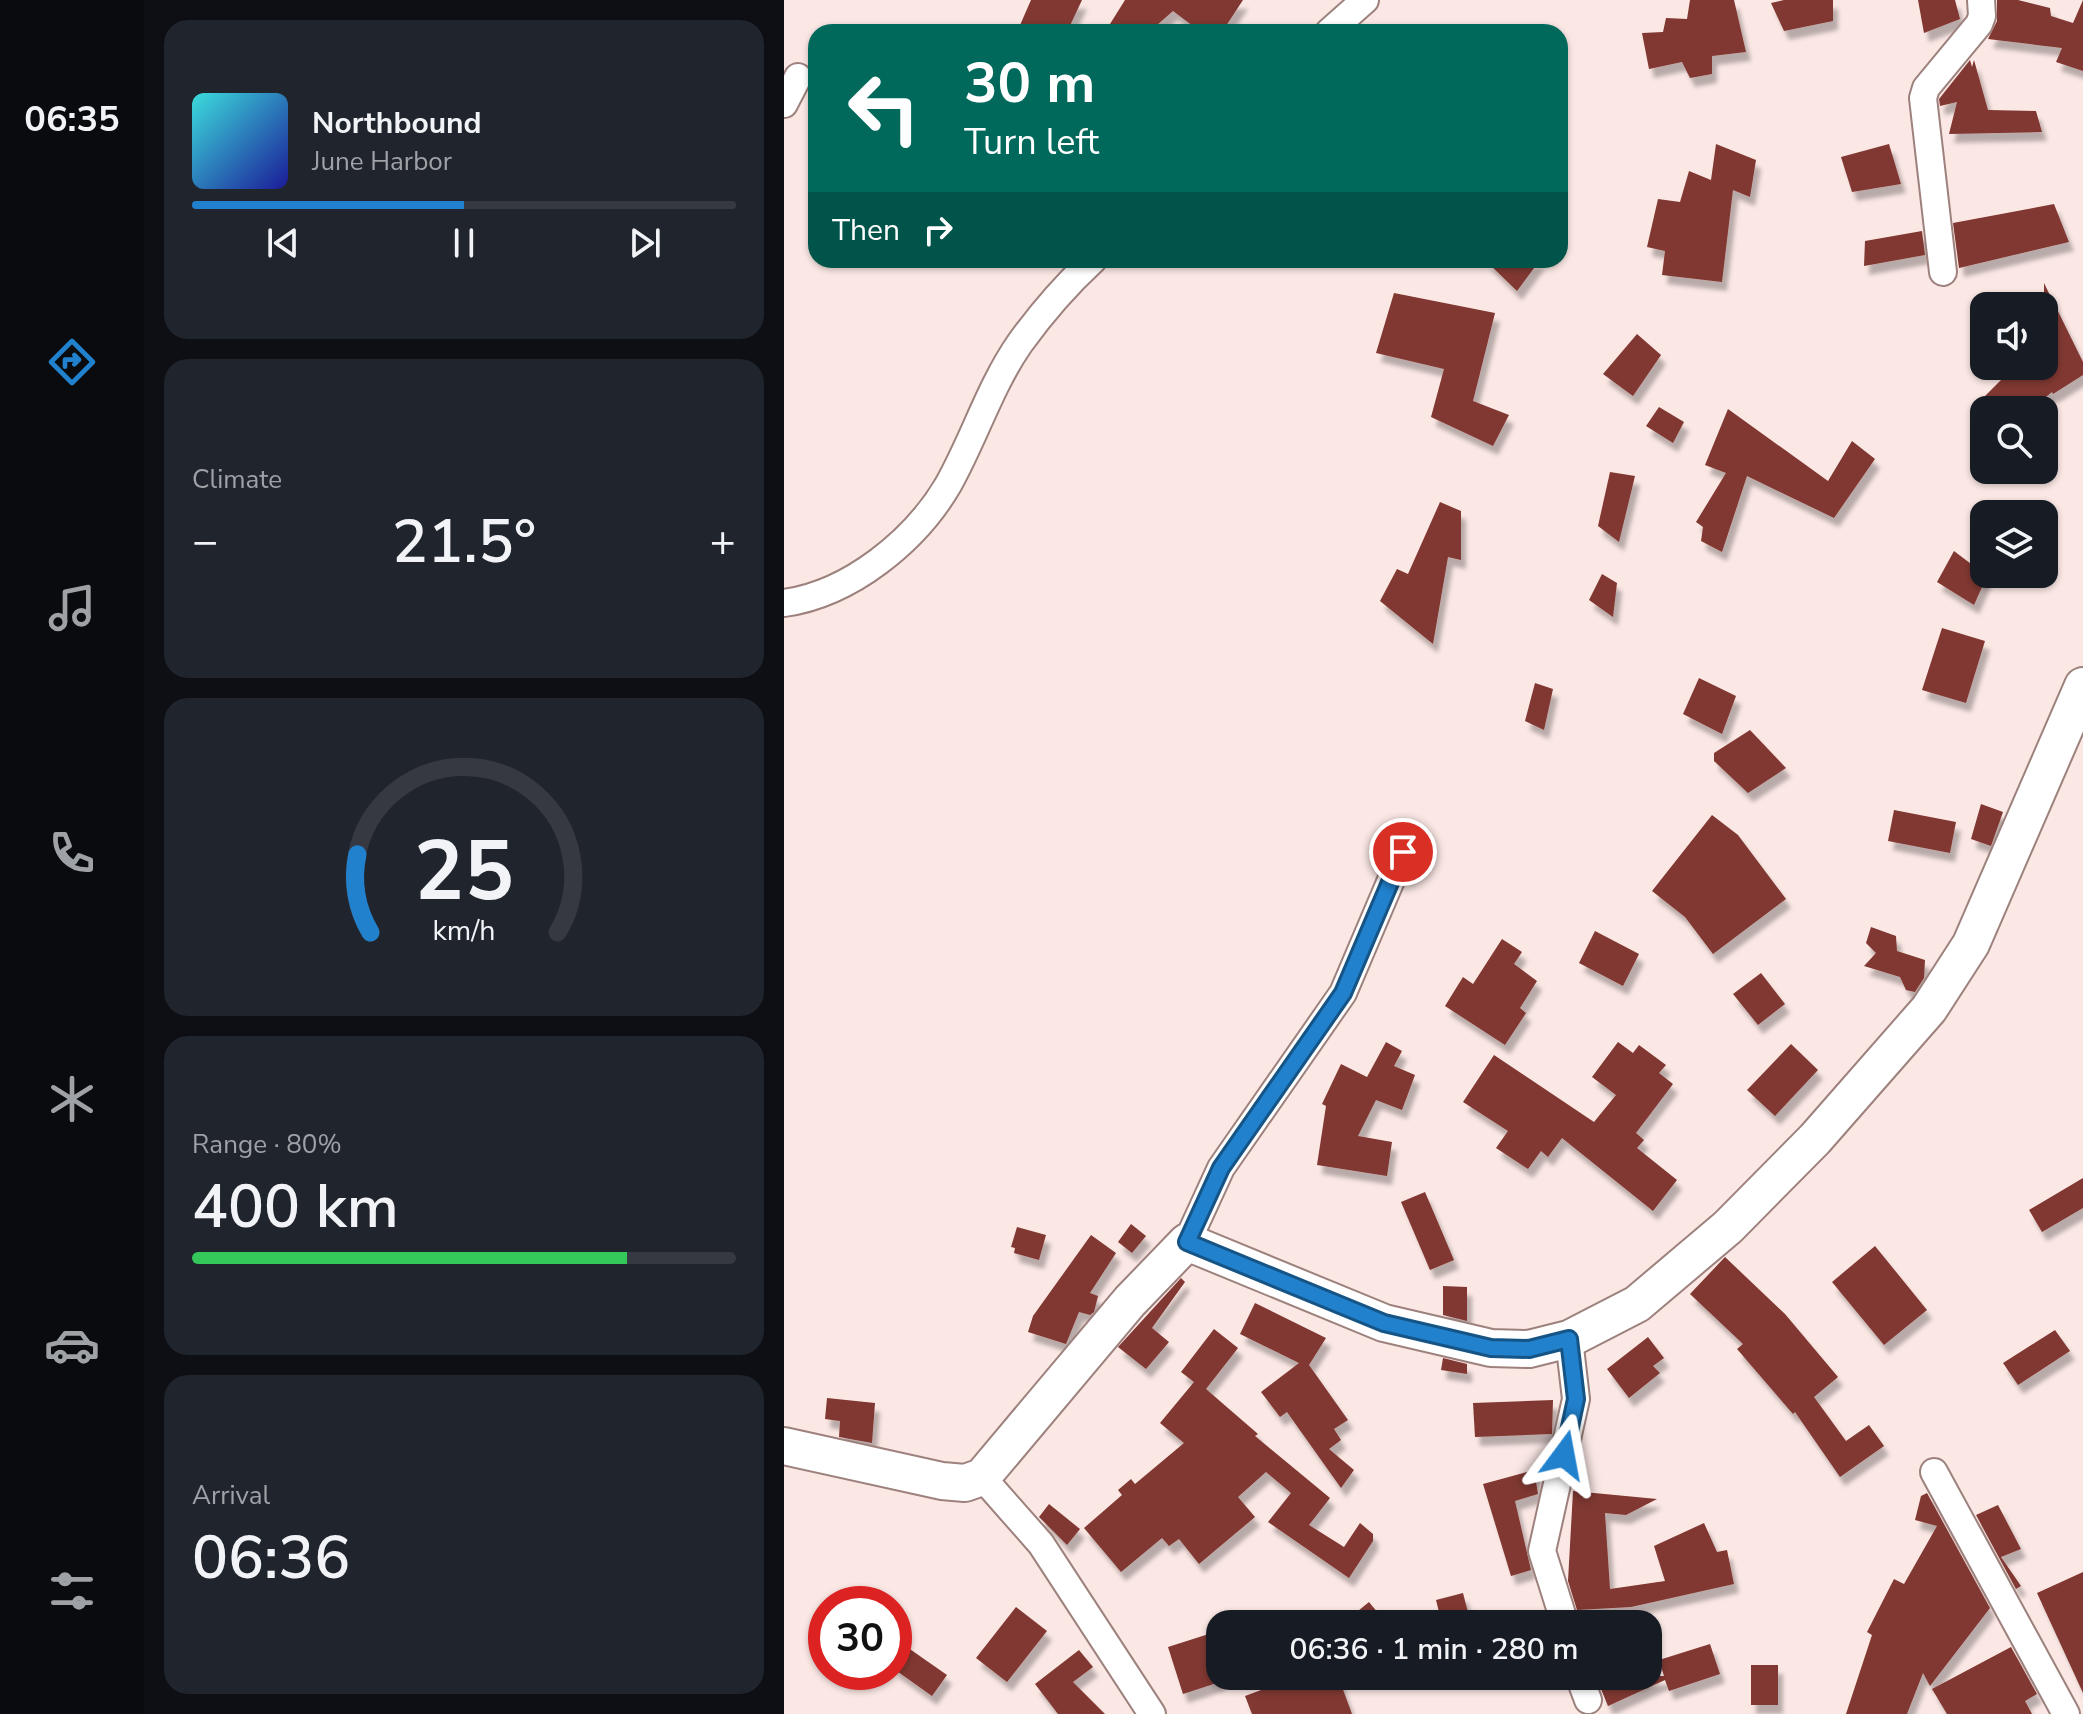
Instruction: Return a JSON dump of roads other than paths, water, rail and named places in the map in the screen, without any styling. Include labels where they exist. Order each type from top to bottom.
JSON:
[{"type":"street","points":[[1338,24],[1365,0]]},
{"type":"street","points":[[1943,272],[1923,98],[1926,88],[1979,24],[1981,0]]},
{"type":"street","points":[[784,104],[798,77]]},
{"type":"street","points":[[784,603],[806,600],[836,588],[872,565],[915,529],[947,486],[1020,343],[1086,268]]},
{"type":"street","points":[[1187,1242],[1384,1323],[1491,1348],[1529,1349],[1569,1339],[1637,1304],[1728,1227],[1815,1139],[1929,1009],[1971,944],[2083,686]]},
{"type":"street","points":[[784,1446],[942,1481],[965,1483],[982,1477],[1130,1301],[1187,1242],[1221,1168],[1343,993],[1403,852]]},
{"type":"street","points":[[1561,1610],[1542,1551],[1576,1399],[1569,1339]]},
{"type":"street","points":[[1934,1472],[2066,1714]]},
{"type":"street","points":[[982,1477],[1041,1544],[1152,1714]]}]
